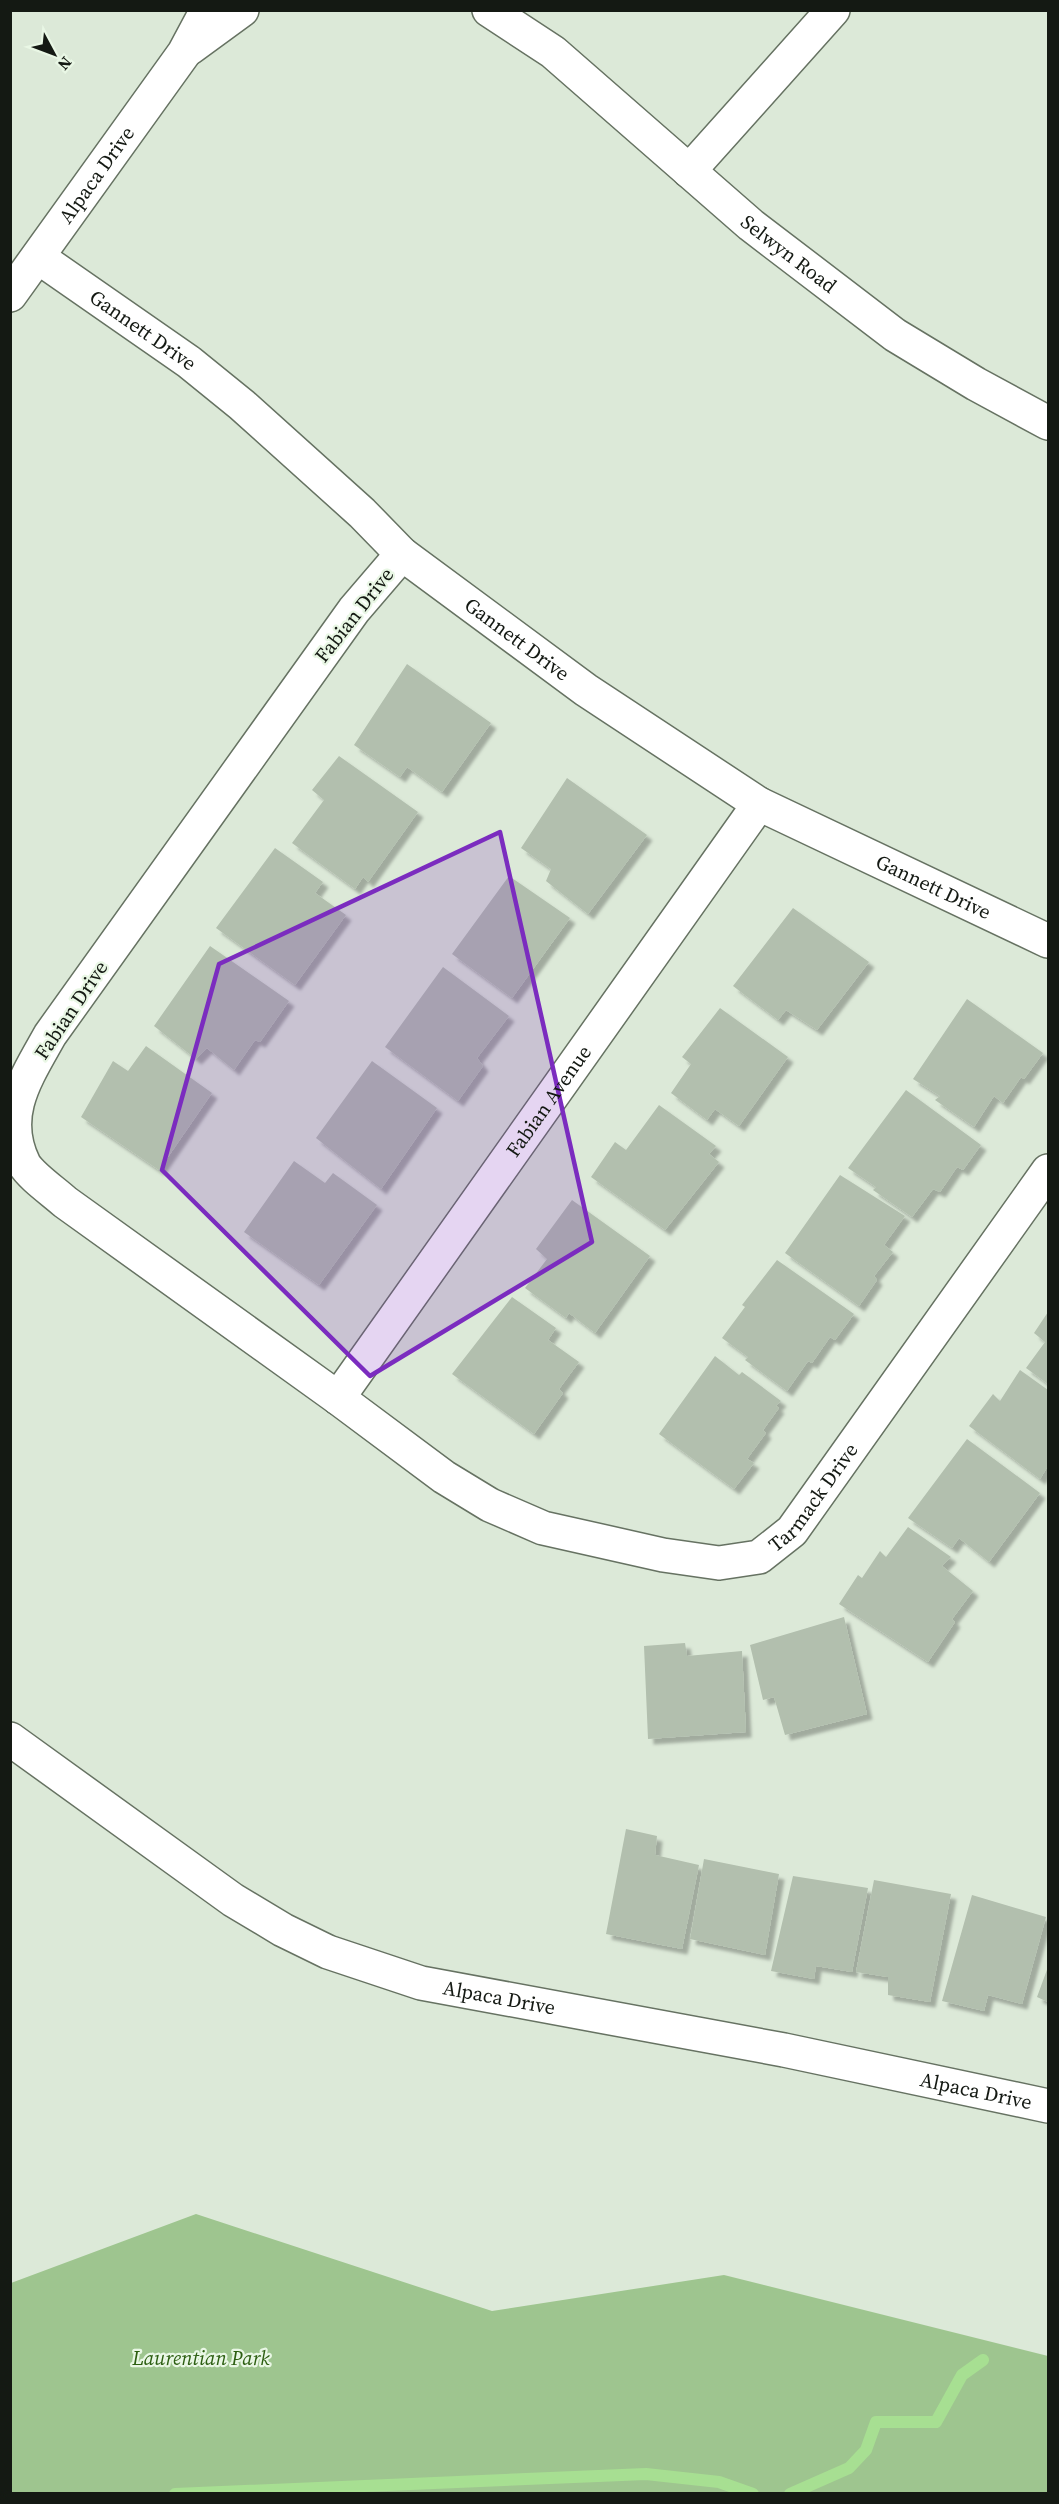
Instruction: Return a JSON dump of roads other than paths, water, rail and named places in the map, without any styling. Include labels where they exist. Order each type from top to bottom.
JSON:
[{"type":"street","name":"Alpaca Drive","points":[[10,295],[184,53],[207,10]]},
{"type":"street","name":"Alpaca Drive","points":[[184,53],[242,10]]},
{"type":"street","name":"Selwyn Road","points":[[489,10],[553,52],[759,231],[895,335],[976,384],[1048,423]]},
{"type":"street","name":"Selwyn Road","points":[[522,10],[553,52]]},
{"type":"street","points":[[688,171],[833,10]]},
{"type":"street","name":"Gannett Drive","points":[[38,257],[216,383],[362,513],[402,554],[586,690],[759,804],[1048,941]]},
{"type":"street","name":"Fabian Drive","points":[[338,1398],[65,1202],[24,1166],[11,1128],[17,1092],[50,1035],[354,610],[402,554]]},
{"type":"street","name":"Fabian Avenue","points":[[338,1398],[759,804]]},
{"type":"street","name":"Tarmack Drive","points":[[338,1398],[444,1477],[490,1505],[543,1528],[663,1555],[719,1563],[759,1557],[792,1532],[1048,1171]]},
{"type":"street","name":"Alpaca Drive","points":[[10,1739],[233,1900],[284,1930],[328,1952],[372,1968],[422,1983],[784,2050],[1048,2106]]},
{"type":"waterway","points":[[790,2494],[849,2468],[866,2450],[876,2422],[936,2422],[962,2375],[983,2360]]},
{"type":"waterway","points":[[175,2494],[646,2474],[719,2482],[753,2494]]},
{"type":"park label","name":"Laurentian Park","points":[[201,2358]]}]
